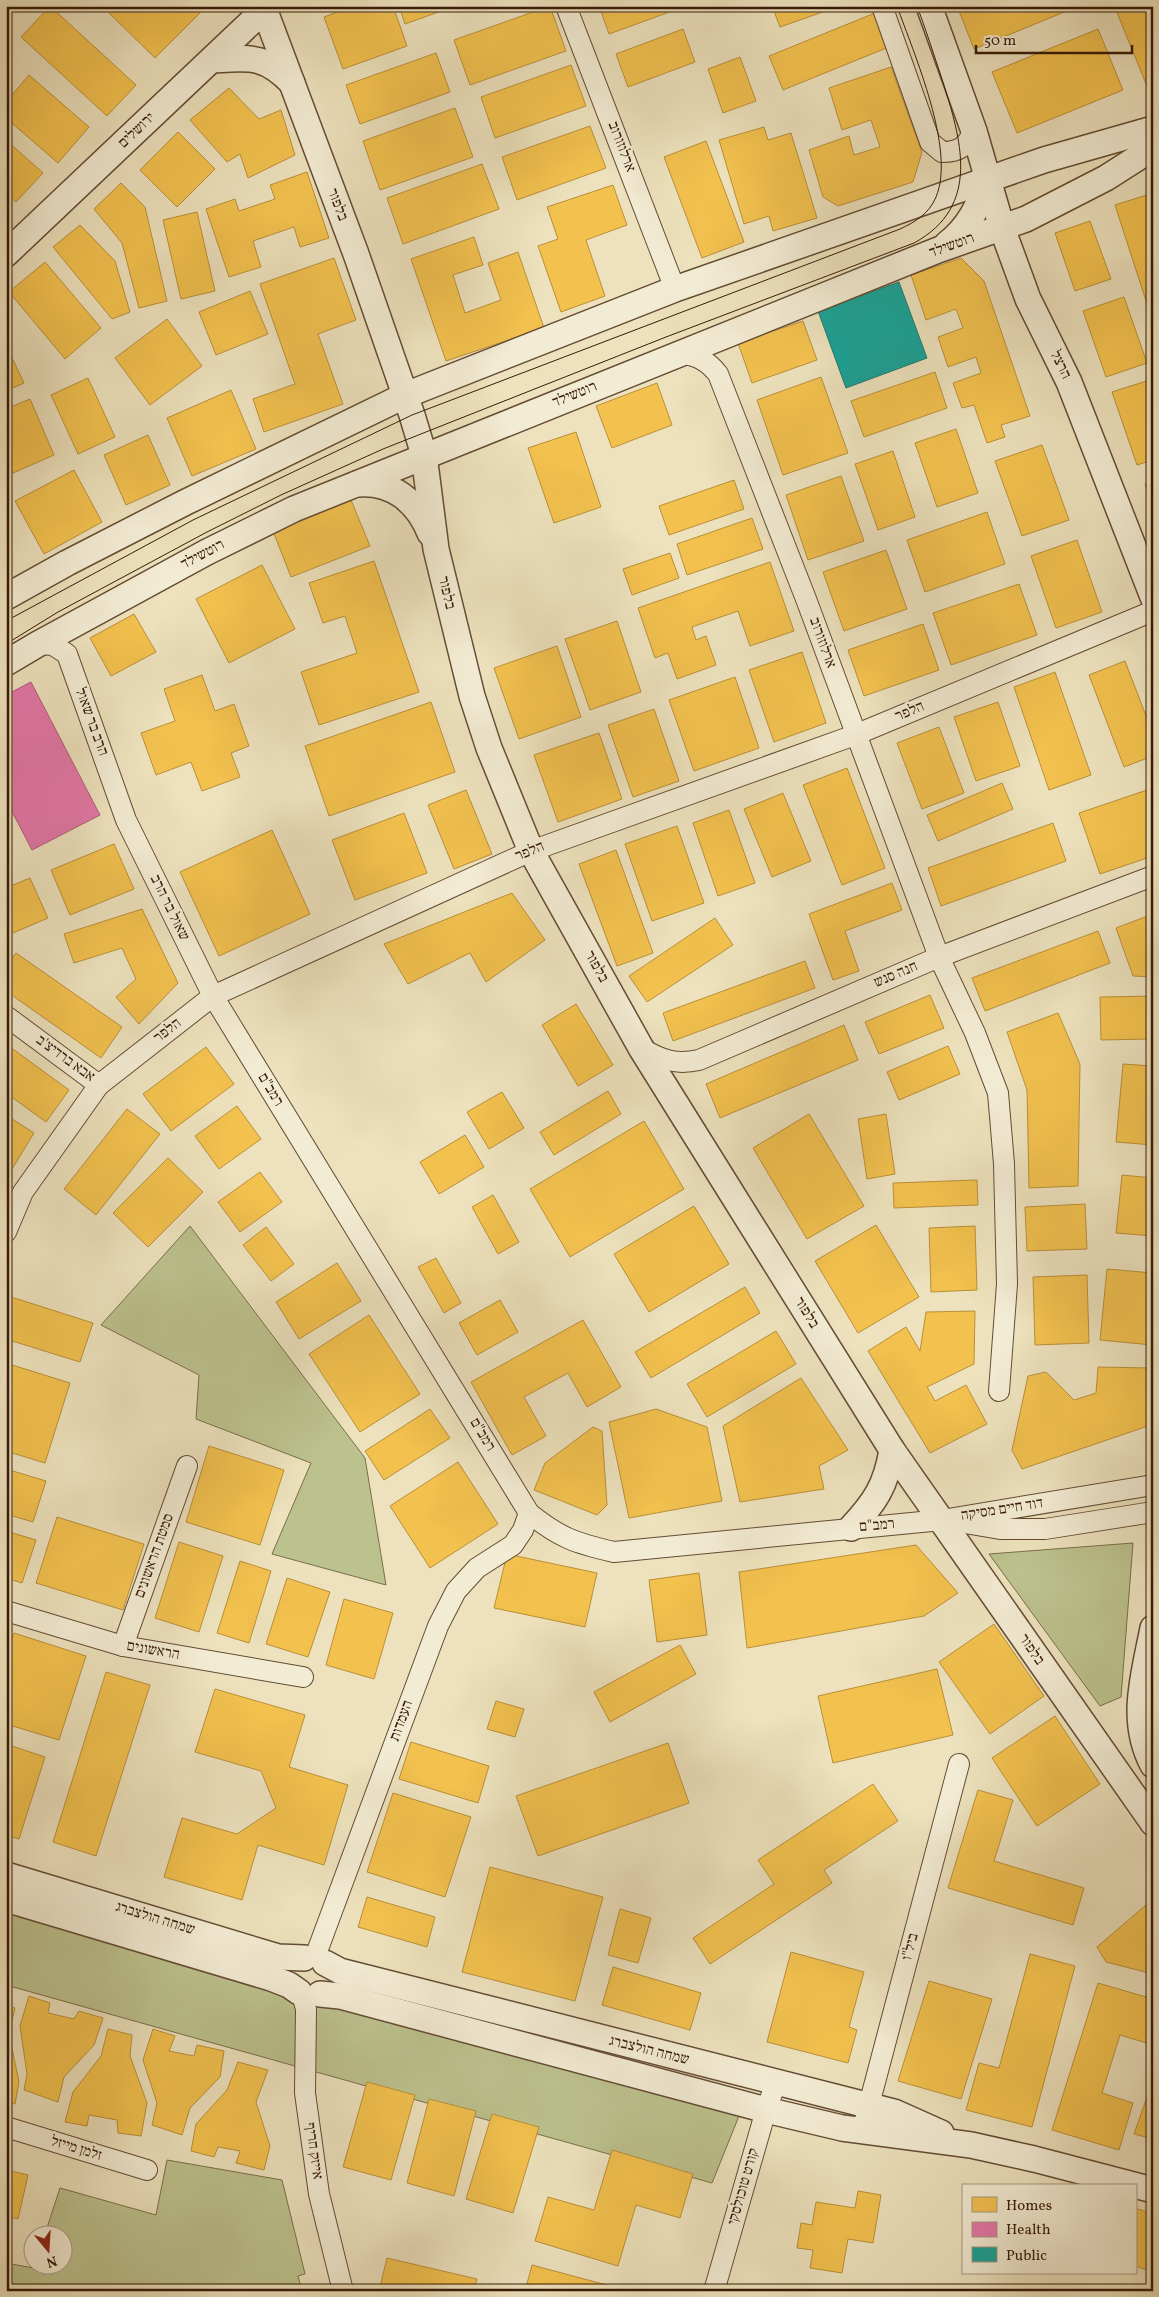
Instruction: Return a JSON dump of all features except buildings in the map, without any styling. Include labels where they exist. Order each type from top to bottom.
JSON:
[{"type":"street","name":"ארלוזורוב","points":[[566,6],[675,289]]},
{"type":"street","points":[[882,6],[930,142],[942,152],[960,150],[968,143],[974,132]]},
{"type":"street","name":"הרצל","points":[[929,6],[974,132],[1002,228],[1028,299],[1069,382],[1153,597]]},
{"type":"street","name":"ירושלים","points":[[6,254],[212,60],[265,7]]},
{"type":"street","name":"בלפור","points":[[265,7],[406,395],[424,455],[436,549],[472,696],[489,748],[531,851],[641,1048],[892,1450],[1153,1823]]},
{"type":"street","points":[[212,60],[246,58],[267,62],[292,83]]},
{"type":"street","points":[[6,598],[67,563],[186,502],[406,395],[675,289],[1044,160],[1153,129]]},
{"type":"street","name":"רוטשילד","points":[[6,663],[207,552],[294,509],[424,455],[938,250],[1026,219],[1098,182],[1153,148]]},
{"type":"street","points":[[938,250],[958,235],[972,218],[981,201],[987,180]]},
{"type":"street","name":"ארלוזורוב","points":[[680,353],[700,357],[710,364],[718,374],[806,599],[939,957],[975,1033],[998,1093],[1004,1164],[1007,1284],[999,1391]]},
{"type":"street","points":[[354,484],[372,483],[401,493],[413,504],[425,521],[436,549]]},
{"type":"street","name":"הלפר","points":[[6,1232],[23,1192],[99,1085],[213,996],[531,851],[855,735],[1153,611]]},
{"type":"street","name":"הרב בר שאול","points":[[38,644],[53,645],[67,654],[126,820]]},
{"type":"street","name":"שאול בר הרב","points":[[126,820],[213,996]]},
{"type":"street","name":"חנה סנש","points":[[641,1048],[657,1058],[669,1061],[684,1063],[699,1060],[939,957],[1153,876]]},
{"type":"street","name":"רמב\"ם","points":[[213,996],[529,1512],[552,1532],[580,1544],[614,1552],[942,1520]]},
{"type":"street","name":"אבא ברדיצ'ב","points":[[6,1016],[99,1085]]},
{"type":"street","points":[[850,1528],[872,1506],[882,1488],[892,1450]]},
{"type":"street","name":"סמטת הראשונים","points":[[123,1646],[187,1466]]},
{"type":"street","name":"דוד חיים מסיקה","points":[[942,1520],[1153,1485]]},
{"type":"street","name":"העמדות","points":[[315,1959],[438,1626],[456,1591],[477,1568],[513,1545],[523,1530],[529,1512]]},
{"type":"street","name":"דוד חיים מסיקה","points":[[942,1520],[1000,1529],[1044,1529],[1153,1512]]},
{"type":"street","name":"הראשונים","points":[[6,1611],[123,1646],[304,1677]]},
{"type":"street","points":[[1153,1628],[1140,1701],[1139,1724],[1145,1747],[1153,1765]]},
{"type":"street","name":"ביל\"ו","points":[[862,2131],[959,1764]]},
{"type":"street","name":"שמחה הולצברג","points":[[6,1875],[278,1957],[315,1959],[340,1972],[894,2112],[971,2145]]},
{"type":"street","name":"שמחה הולצברג","points":[[6,1900],[271,1978],[289,1985],[308,1997],[340,1996],[766,2110],[862,2131],[971,2145],[1130,2184]]},
{"type":"street","points":[[315,1959],[331,1974],[331,1980],[328,1986],[308,1997],[292,1982],[292,1970],[299,1961],[315,1959]]},
{"type":"street","name":"אייזק חריף","points":[[308,1997],[305,2093],[320,2194],[344,2291]]},
{"type":"street","name":"קורט טוכולסקי","points":[[714,2291],[766,2110],[776,2083]]},
{"type":"street","name":"זלמן מייזל","points":[[6,2127],[147,2170]]},
{"type":"street","name":"שמחה הולצברג","points":[[1136,2186],[1153,2190]]},
{"type":"green space","points":[[190,1226],[365,1458],[386,1585],[272,1554],[311,1463],[196,1419],[199,1375],[101,1325]]},
{"type":"green space","points":[[1133,1543],[1121,1697],[1100,1706],[989,1554]]},
{"type":"green space","points":[[6,1912],[741,2111],[712,2183],[6,1985]]},
{"type":"green space","points":[[167,2160],[282,2180],[305,2274],[298,2276],[302,2291],[6,2291],[6,2263],[22,2266],[22,2274],[72,2274],[72,2224],[48,2224],[60,2188],[156,2215]]},
{"type":"tram line","points":[[6,621],[193,520],[412,415],[900,229],[916,220],[930,208],[936,197],[941,177],[941,154],[937,129],[922,75],[897,6]]},
{"type":"tram line","points":[[6,644],[58,612],[207,532],[281,495],[383,449],[666,337],[914,243],[936,228],[950,210],[958,191],[961,170],[955,125],[949,102],[917,6]]}]
